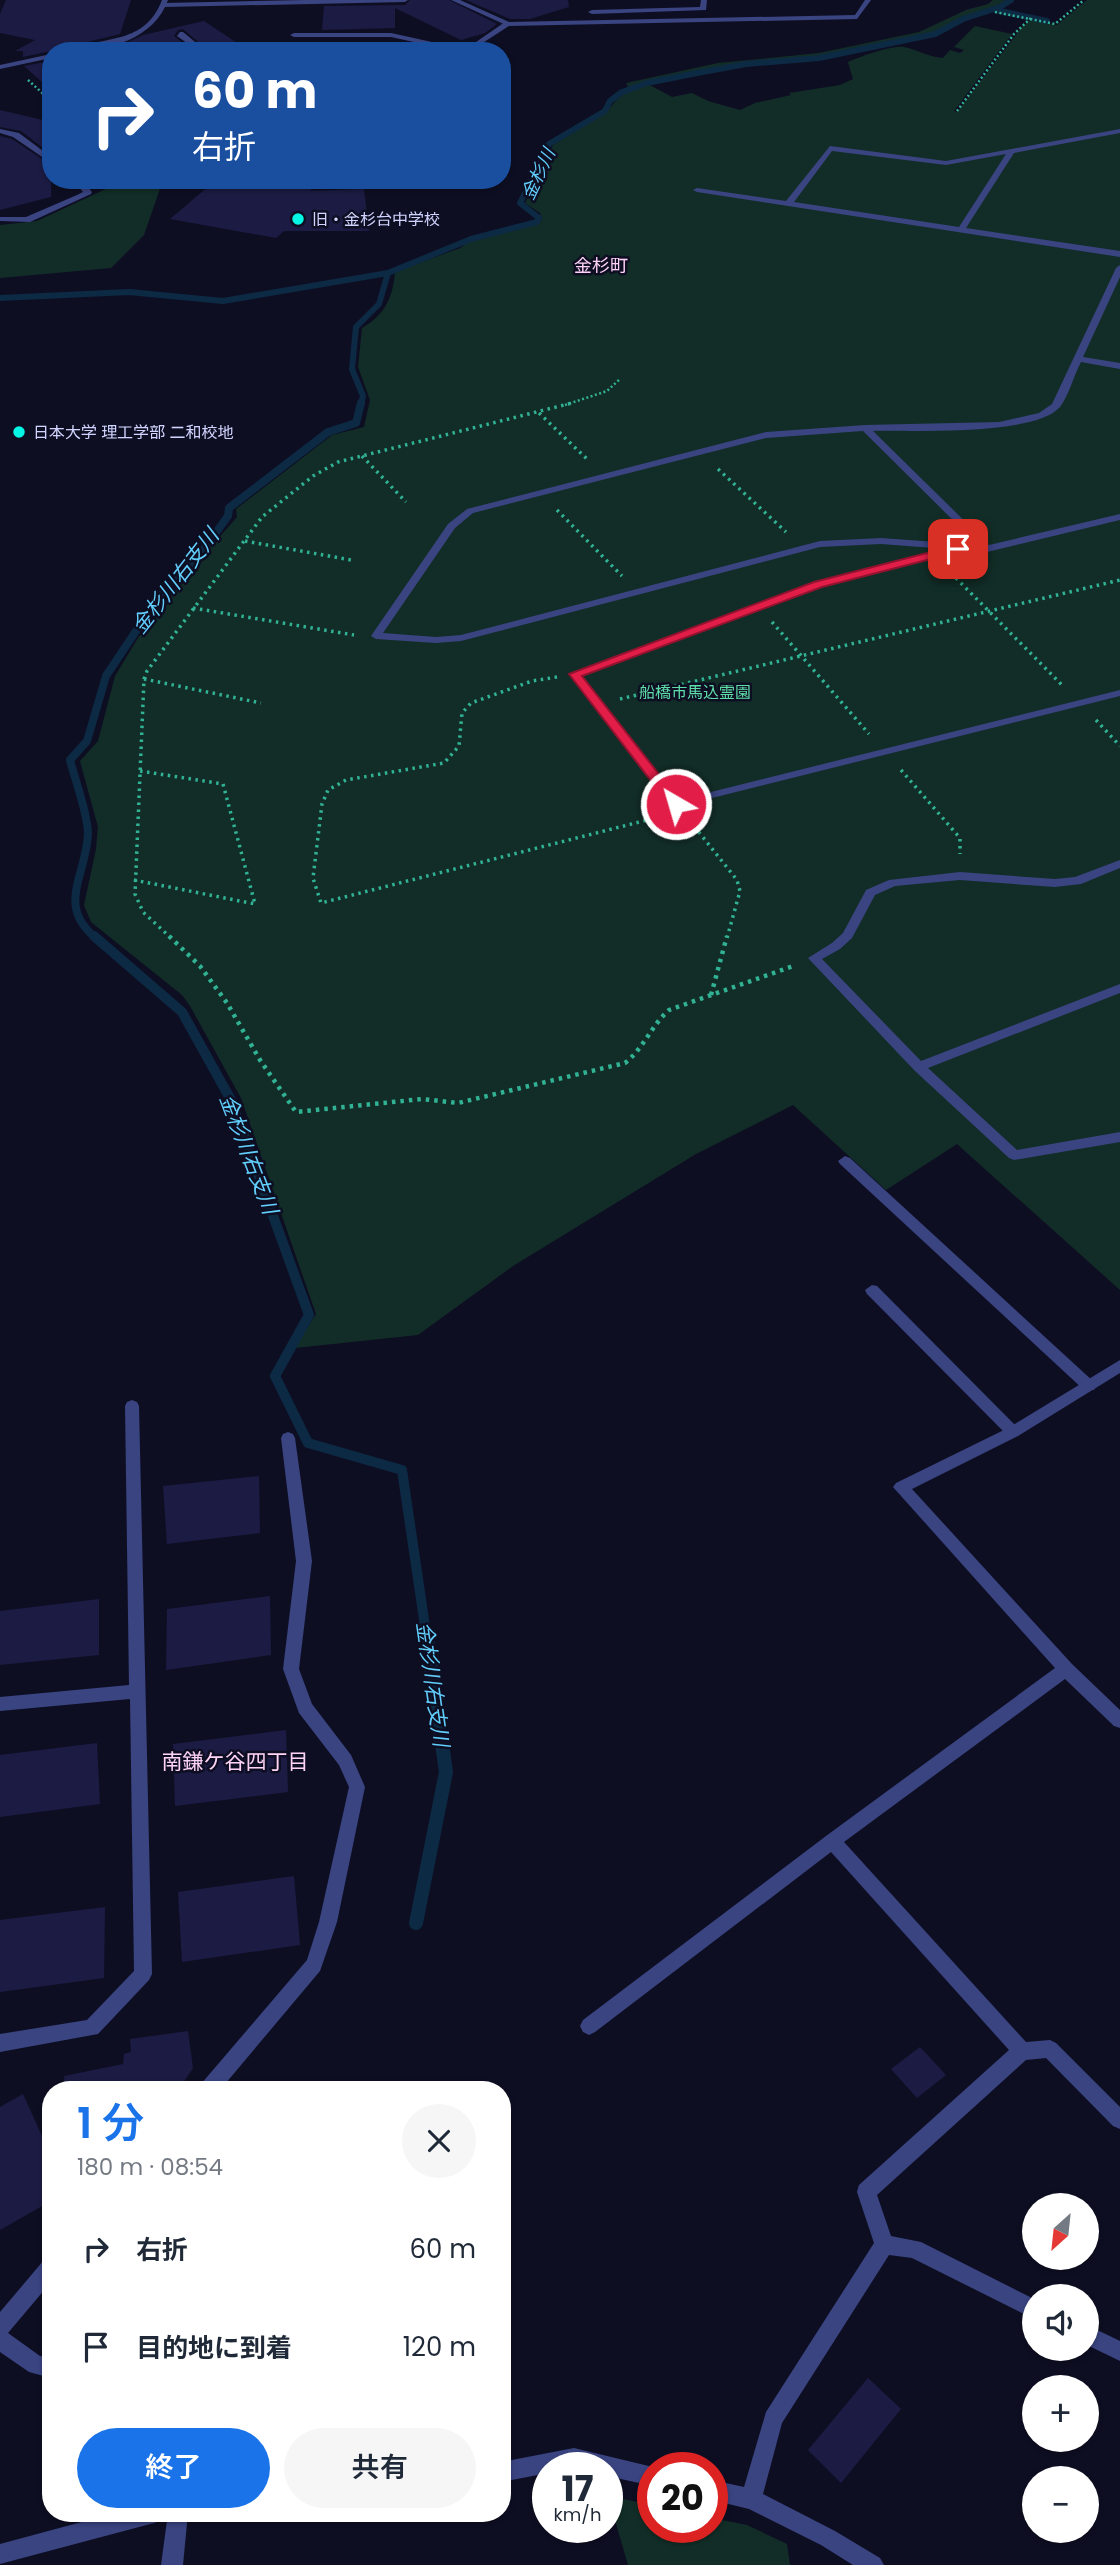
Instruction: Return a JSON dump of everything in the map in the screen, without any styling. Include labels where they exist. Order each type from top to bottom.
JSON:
[{"type":"street","points":[[114,42],[134,35],[158,17],[164,3],[405,0]]},
{"type":"street","points":[[454,0],[508,24],[857,18],[868,0]]},
{"type":"street","points":[[590,0],[591,23]]},
{"type":"street","points":[[592,12],[704,9],[704,0]]},
{"type":"street","points":[[481,42],[508,24]]},
{"type":"street","points":[[180,34],[191,42]]},
{"type":"street","points":[[294,35],[391,34],[424,42]]},
{"type":"street","points":[[0,67],[42,58]]},
{"type":"street","points":[[0,131],[16,135],[42,154]]},
{"type":"street","points":[[788,204],[830,148],[946,163],[1120,131]]},
{"type":"street","points":[[961,230],[1011,152]]},
{"type":"street","points":[[3,219],[27,220],[80,197],[88,192],[85,189]]},
{"type":"street","points":[[697,190],[1120,254]]},
{"type":"street","points":[[376,636],[451,526],[461,516],[541,492],[766,435],[865,428],[999,425],[1042,415],[1056,405],[1120,268]]},
{"type":"street","points":[[1079,359],[1120,366]]},
{"type":"street","points":[[865,428],[988,549]]},
{"type":"street","points":[[376,636],[436,640],[461,638],[820,544],[881,541],[958,549],[988,549],[1120,517]]},
{"type":"street","points":[[958,549],[818,584],[575,674],[676,804],[1120,693]]},
{"type":"street","points":[[1120,864],[1077,881],[1055,883],[960,876],[893,883],[870,894],[848,935],[836,946],[814,958],[919,1067],[1014,1155],[1120,1137]]},
{"type":"street","points":[[919,1067],[1120,988]]},
{"type":"street","points":[[845,1161],[1089,1386]]},
{"type":"street","points":[[872,1290],[1013,1433]]},
{"type":"street","points":[[1120,1366],[1013,1433],[901,1487],[1066,1669],[1120,1721]]},
{"type":"street","points":[[0,2043],[92,2028],[142,1975],[132,1406]]},
{"type":"street","points":[[216,2081],[314,1965],[328,1922],[357,1787],[345,1760],[305,1708],[292,1669],[304,1561],[288,1438]]},
{"type":"street","points":[[589,2026],[832,1841],[1066,1669]]},
{"type":"street","points":[[0,1704],[137,1691]]},
{"type":"street","points":[[832,1841],[1022,2051]]},
{"type":"street","points":[[884,2245],[866,2192],[1022,2051],[1050,2049],[1120,2120]]},
{"type":"street","points":[[884,2245],[914,2249],[1022,2303]]},
{"type":"street","points":[[751,2499],[773,2419],[884,2245]]},
{"type":"street","points":[[0,2327],[42,2278]]},
{"type":"street","points":[[0,2340],[36,2365],[42,2366]]},
{"type":"street","points":[[1099,2341],[1120,2351]]},
{"type":"street","points":[[511,2470],[574,2458],[637,2472]]},
{"type":"street","points":[[728,2494],[751,2499],[838,2543],[873,2565]]},
{"type":"street","points":[[0,2554],[120,2522]]},
{"type":"street","points":[[172,2565],[177,2522]]},
{"type":"path","points":[[995,12],[1055,24],[1084,0]]},
{"type":"path","points":[[957,111],[1014,34],[1031,18]]},
{"type":"path","points":[[620,379],[607,391],[591,398],[338,462],[313,476],[262,517],[193,608],[144,679],[135,894],[143,912],[200,966],[227,1003],[260,1060],[296,1112],[422,1099],[458,1103],[625,1063],[638,1055],[652,1036],[658,1018],[669,1010],[814,958]]},
{"type":"path","points":[[539,412],[604,476]]},
{"type":"path","points":[[698,451],[794,539]]},
{"type":"path","points":[[362,456],[406,502]]},
{"type":"path","points":[[541,492],[630,584]]},
{"type":"path","points":[[245,541],[351,560]]},
{"type":"path","points":[[933,555],[1081,703],[1120,746]]},
{"type":"path","points":[[598,704],[1120,580]]},
{"type":"path","points":[[759,606],[960,838],[960,876]]},
{"type":"path","points":[[193,608],[343,635],[376,636]]},
{"type":"path","points":[[575,674],[532,681],[471,703],[461,713],[459,746],[444,763],[346,780],[328,790],[322,804],[313,878],[321,903],[656,819],[676,804],[737,880],[740,891],[711,995]]},
{"type":"path","points":[[144,679],[261,703]]},
{"type":"path","points":[[134,880],[255,904],[223,784],[140,771]]},
{"type":"green space","points":[[993,0],[1008,0],[959,19],[932,34],[818,57],[746,63],[628,87],[626,83],[718,63],[819,53],[919,32]]},
{"type":"green space","name":"船橋市馬込霊園","points":[[1087,0],[1120,0],[1120,1290],[957,1144],[886,1190],[793,1105],[696,1154],[513,1266],[418,1335],[295,1348],[316,1314],[241,1098],[182,995],[91,922],[84,905],[98,827],[80,761],[98,741],[115,676],[163,602],[237,517],[236,509],[332,435],[364,427],[370,400],[358,367],[362,328],[382,311],[392,289],[395,272],[460,248],[479,238],[522,228],[542,220],[540,213],[525,203],[553,145],[604,114],[623,93],[648,84],[672,97],[692,93],[708,101],[740,110],[755,103],[791,95],[789,93],[840,85],[853,79],[848,62],[884,50],[904,47],[943,58],[950,50],[960,53],[964,50],[954,47],[975,26],[1012,34],[954,111],[957,112],[1031,19],[1057,25]]},
{"type":"green space","points":[[106,189],[160,189],[144,235],[111,268],[0,278],[0,225],[37,221]]},
{"type":"green space","points":[[623,2499],[637,2502],[637,2543],[728,2543],[728,2521],[747,2525],[787,2544],[790,2565],[628,2565],[622,2543]]},
{"type":"building","points":[[6,0],[131,0],[120,34],[87,42],[42,42],[42,53],[23,57],[23,51],[15,51],[35,40],[0,33],[0,14]]},
{"type":"building","points":[[410,0],[449,0],[497,24],[485,33],[461,40],[395,8],[395,28],[322,30],[324,6],[405,5]]},
{"type":"building","points":[[466,0],[568,0],[569,7],[530,19],[510,19]]},
{"type":"building","points":[[204,21],[236,42],[198,42],[183,29],[178,30],[174,36],[182,42],[128,42],[143,35]]},
{"type":"building","points":[[42,63],[42,82],[24,66]]},
{"type":"building","points":[[0,110],[42,120],[42,147],[21,131],[0,127]]},
{"type":"building","points":[[0,136],[12,139],[42,159],[42,189],[51,189],[51,197],[0,210]]},
{"type":"building","points":[[205,189],[364,189],[369,231],[284,231],[276,238],[170,219]]},
{"type":"building","points":[[259,1476],[260,1533],[167,1544],[163,1486]]},
{"type":"building","points":[[270,1596],[271,1655],[166,1670],[167,1609]]},
{"type":"building","points":[[99,1599],[99,1655],[0,1665],[0,1611]]},
{"type":"building","points":[[286,1730],[288,1792],[175,1806],[173,1744]]},
{"type":"building","points":[[97,1743],[100,1804],[0,1817],[0,1755]]},
{"type":"building","points":[[294,1876],[300,1945],[182,1962],[178,1892]]},
{"type":"building","points":[[105,1907],[104,1978],[0,1992],[0,1920]]},
{"type":"building","points":[[188,2031],[193,2068],[184,2081],[64,2081],[64,2076],[123,2064],[124,2054],[131,2052],[130,2039]]},
{"type":"building","points":[[920,2047],[946,2075],[917,2098],[891,2069]]},
{"type":"building","points":[[23,2094],[42,2136],[42,2206],[0,2230],[0,2107]]},
{"type":"building","points":[[868,2378],[901,2409],[841,2483],[808,2450]]},
{"type":"waterway","name":"金杉川","points":[[388,273],[471,239],[537,222],[539,218],[520,203],[549,144],[605,111],[610,101],[622,92],[647,83],[697,73],[746,64],[819,58],[935,34],[963,19],[1000,7],[1011,0]]},
{"type":"waterway","points":[[995,10],[1047,21]]},
{"type":"waterway","name":"金杉川","points":[[0,298],[129,292],[223,301],[388,273]]},
{"type":"waterway","name":"金杉川右支川","points":[[361,405],[363,396],[352,369],[356,327],[379,304],[388,273]]},
{"type":"waterway","name":"金杉川右支川","points":[[94,936],[84,926],[75,902],[88,834],[84,807],[70,760],[87,741],[106,676],[156,601],[204,549],[228,516],[229,508],[328,432],[356,423],[361,403]]},
{"type":"waterway","name":"金杉川右支川","points":[[94,936],[182,1012],[231,1100],[309,1315],[275,1376],[308,1443],[402,1470],[427,1640]]},
{"type":"waterway","name":"金杉川右支川","points":[[416,1923],[446,1772],[427,1639]]},
{"type":"place","name":"旧・金杉台中学校","points":[[298,219]]},
{"type":"place","name":"日本大学 理工学部 二和校地","points":[[19,432]]},
{"type":"district","name":"金杉町","points":[[601,265]]},
{"type":"district","name":"南鎌ケ谷四丁目","points":[[235,1761]]},
{"type":"route","points":[[676,804],[575,674],[818,584],[958,549]]}]
